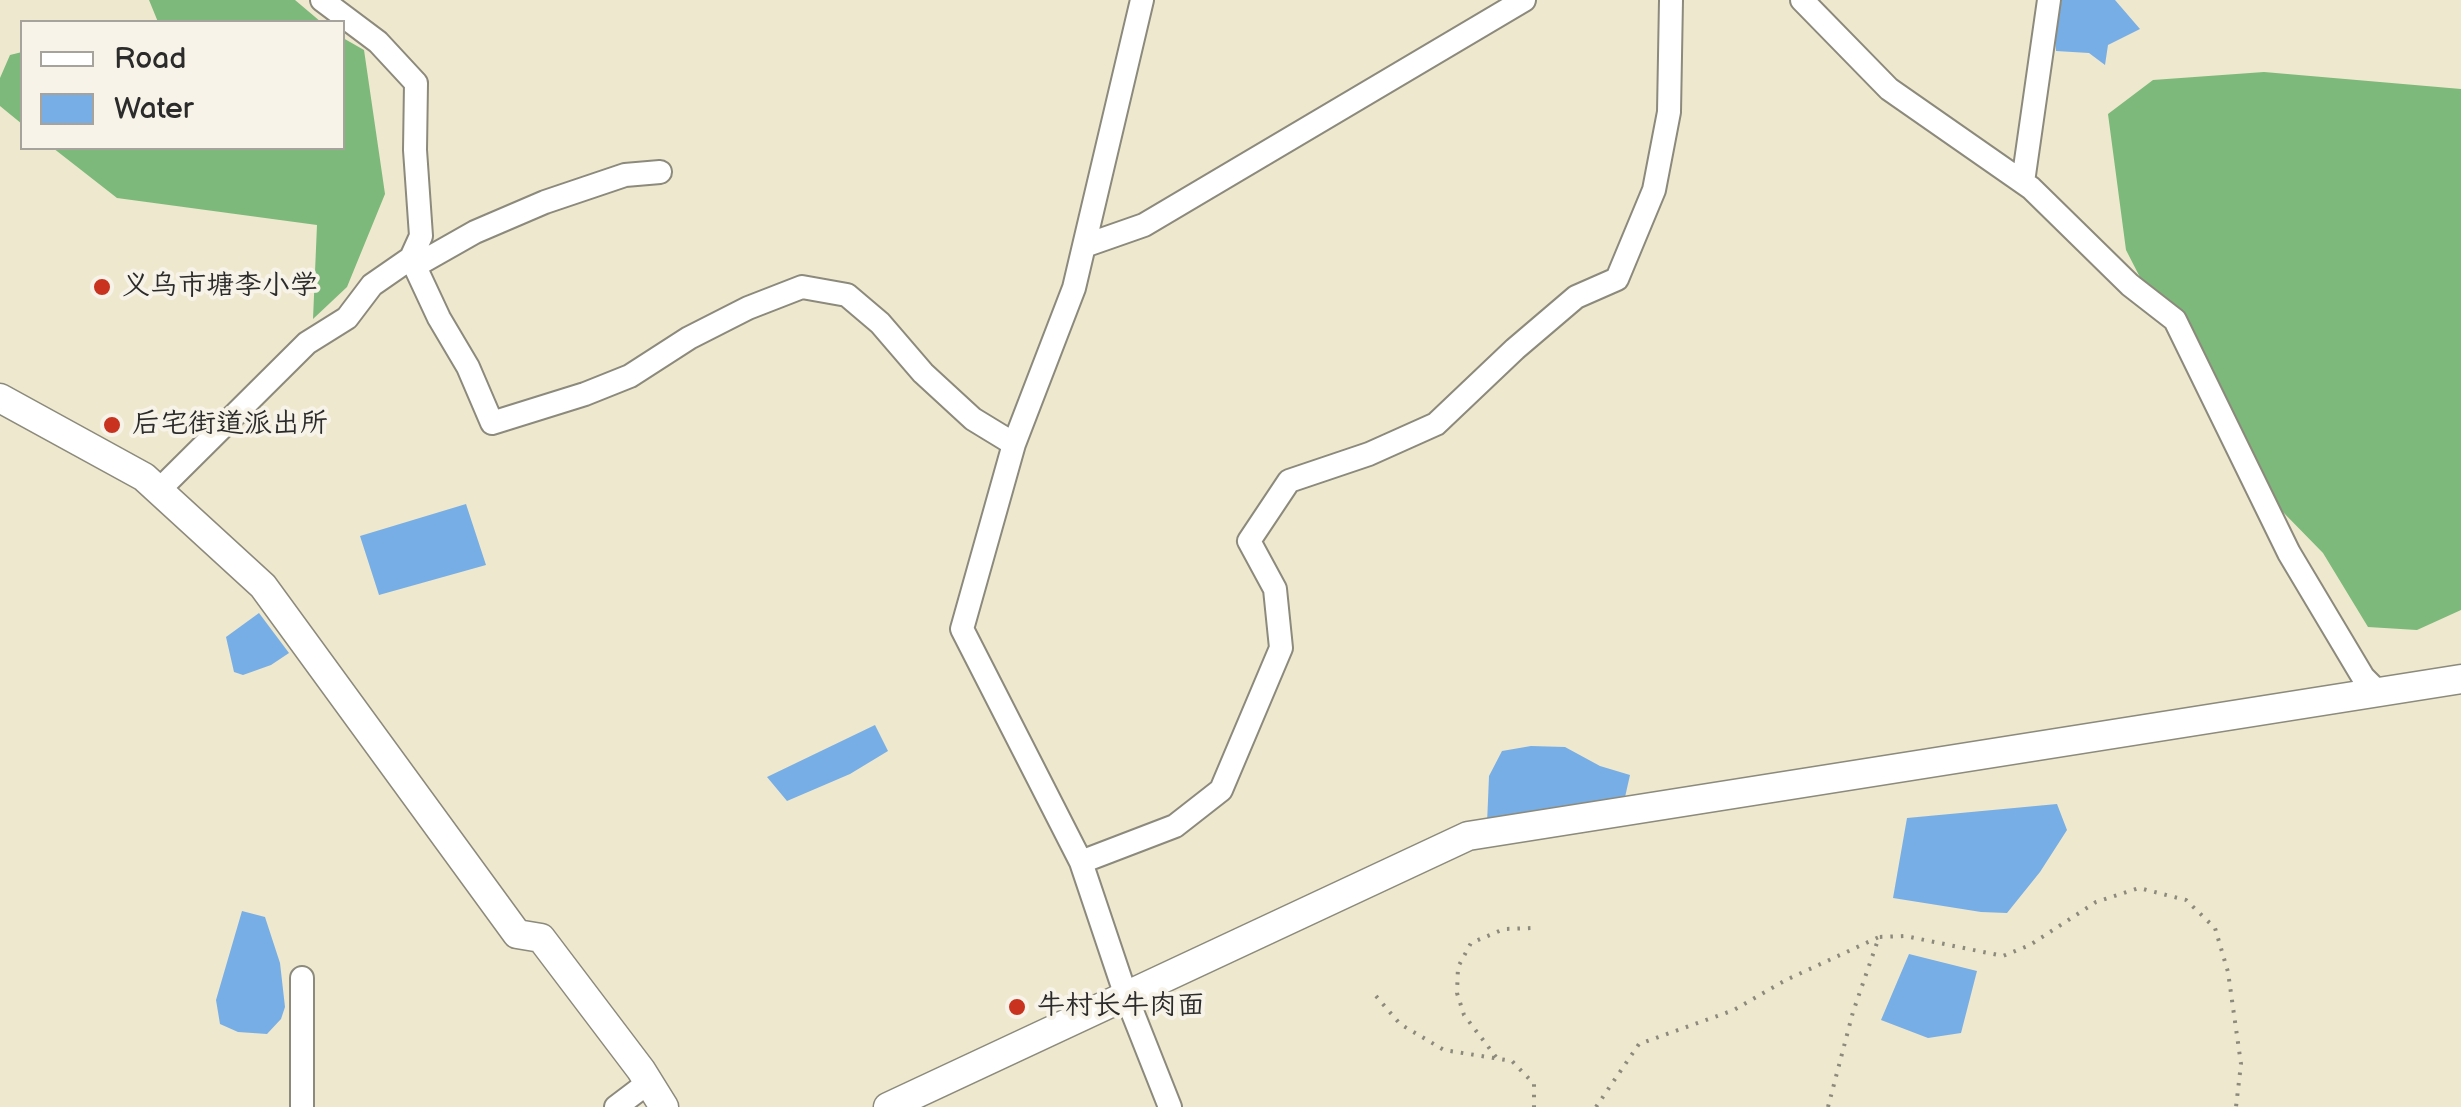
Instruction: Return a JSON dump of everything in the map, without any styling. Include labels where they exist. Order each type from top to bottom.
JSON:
[{"type":"street","points":[[322,0],[378,42],[416,83],[415,150],[421,236],[413,262],[468,367],[492,423],[630,376],[689,338],[748,308],[802,287],[847,296],[880,322],[924,373],[973,419],[1014,444]]},
{"type":"street","points":[[1142,0],[1074,288],[1014,444],[962,629],[1081,862],[1126,996],[1170,1107]]},
{"type":"street","points":[[1084,246],[1144,225],[1524,0]]},
{"type":"street","points":[[1081,862],[1175,826],[1221,790],[1281,648],[1275,589],[1249,541],[1290,481],[1368,454],[1436,424],[1515,348],[1576,297],[1617,279],[1654,190],[1669,112],[1671,0]]},
{"type":"street","points":[[1802,0],[1889,89],[2022,182],[2130,285],[2175,320],[2289,553],[2363,677],[2378,692]]},
{"type":"street","points":[[2022,182],[2049,0]]},
{"type":"street","points":[[159,490],[307,343],[347,318],[372,285],[413,262],[545,202],[626,175],[660,172]]},
{"type":"street","points":[[0,398],[144,476],[264,586],[517,934],[541,938],[664,1107]]},
{"type":"street","points":[[888,1107],[1468,836],[2461,679]]},
{"type":"street","points":[[302,978],[302,1107]]},
{"type":"street","points":[[616,1107],[649,1082]]},
{"type":"path","points":[[1596,1107],[1639,1044],[1734,1010],[1786,980],[1878,937],[1905,936],[2003,956],[2030,945],[2096,902],[2139,888],[2186,900],[2215,928],[2228,972],[2242,1064],[2236,1107]]},
{"type":"path","points":[[1496,1058],[1464,1015],[1457,992],[1458,967],[1471,943],[1504,929],[1533,928]]},
{"type":"path","points":[[1828,1107],[1878,937]]},
{"type":"path","points":[[1376,996],[1386,1012],[1419,1038],[1444,1050],[1512,1061],[1534,1084],[1534,1107]]},
{"type":"green space","points":[[149,0],[295,0],[319,20],[157,20]]},
{"type":"green space","points":[[345,39],[364,50],[385,194],[347,287],[313,319],[317,225],[117,198],[56,150],[345,150]]},
{"type":"green space","points":[[20,52],[20,122],[0,106],[0,78],[10,55]]},
{"type":"green space","points":[[2264,72],[2461,89],[2461,610],[2417,630],[2368,627],[2323,553],[2236,464],[2126,250],[2108,114],[2153,80]]},
{"type":"water","points":[[2062,0],[2115,0],[2140,29],[2108,45],[2105,65],[2089,53],[2056,51],[2054,28]]},
{"type":"water","points":[[466,504],[486,565],[379,595],[360,536]]},
{"type":"water","points":[[259,613],[289,653],[271,665],[243,675],[234,672],[226,637]]},
{"type":"water","points":[[875,725],[888,751],[850,774],[787,801],[767,777]]},
{"type":"water","points":[[1531,746],[1565,747],[1600,766],[1630,775],[1623,806],[1487,824],[1489,776],[1502,751]]},
{"type":"water","points":[[2057,804],[2067,830],[2007,913],[1893,898],[1907,818]]},
{"type":"water","points":[[242,911],[265,917],[280,963],[285,1007],[281,1019],[267,1034],[238,1032],[220,1024],[216,1000]]},
{"type":"water","points":[[1909,954],[1977,971],[1961,1033],[1928,1038],[1881,1020]]},
{"type":"place","name":"义乌市塘李小学","points":[[102,287]]},
{"type":"place","name":"后宅街道派出所","points":[[112,425]]},
{"type":"place","name":"牛村长牛肉面","points":[[1017,1007]]}]
